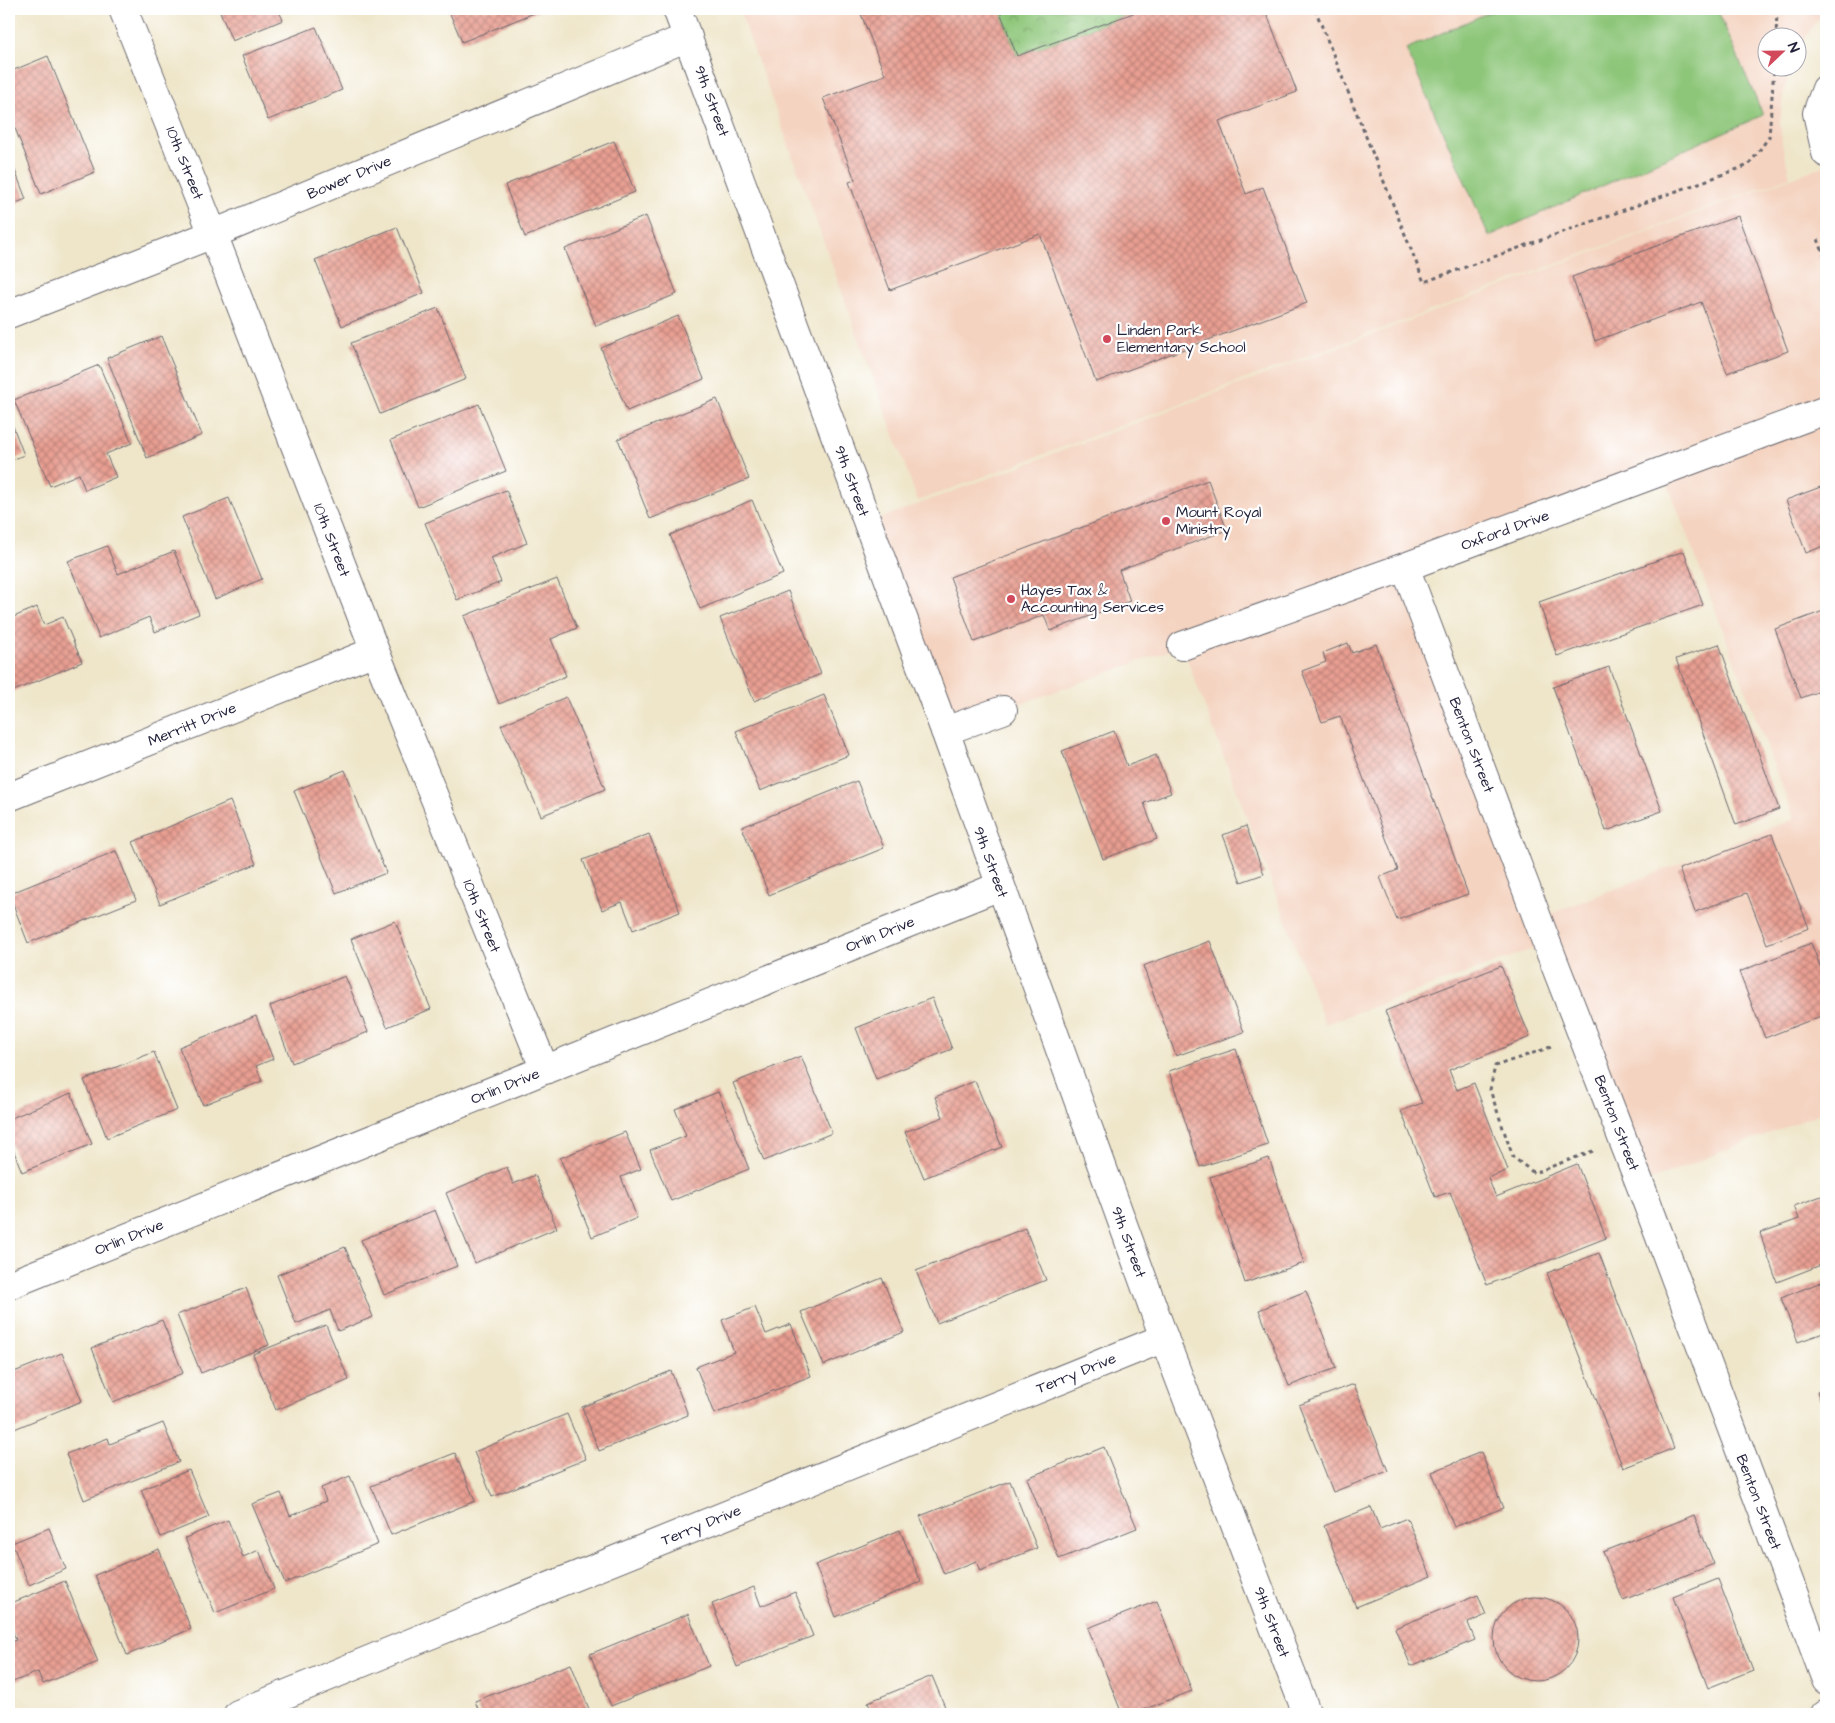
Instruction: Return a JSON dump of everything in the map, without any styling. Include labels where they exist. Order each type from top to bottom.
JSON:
[{"type":"street","name":"10th Street","points":[[122,9],[213,234],[375,650],[544,1070]]},
{"type":"street","name":"9th Street","points":[[677,9],[945,731],[1164,1338],[1307,1714]]},
{"type":"street","name":"Bower Drive","points":[[9,314],[213,234],[688,37]]},
{"type":"street","points":[[1826,88],[1817,113],[1826,153]]},
{"type":"street","name":"Oxford Drive","points":[[1182,646],[1405,567],[1826,410]]},
{"type":"street","name":"Benton Street","points":[[1405,567],[1640,1184],[1826,1680]]},
{"type":"street","name":"Merritt Drive","points":[[9,797],[375,650]]},
{"type":"street","points":[[945,731],[1003,710]]},
{"type":"street","name":"Orlin Drive","points":[[9,1285],[1000,886]]},
{"type":"street","name":"Terry Drive","points":[[238,1714],[433,1633],[1164,1338]]},
{"type":"path","points":[[1315,9],[1424,282],[1749,165],[1769,137],[1773,78]]},
{"type":"path","points":[[1776,28],[1777,9]]},
{"type":"path","points":[[1818,239],[1826,260]]},
{"type":"path","points":[[1554,1046],[1495,1066],[1490,1090],[1513,1156],[1534,1172],[1593,1151]]},
{"type":"shaded area","name":"Linden Park Elementary School","points":[[739,9],[1826,9],[1808,34],[1808,28],[1758,28],[1758,78],[1787,78],[1783,95],[1780,122],[1782,143],[1790,177],[918,501]]},
{"type":"shaded area","points":[[1826,165],[1826,1111],[1640,1184],[1547,944],[1325,1024],[1182,646],[945,731],[868,523]],"holes":[[[1663,471],[1794,819],[1537,919],[1405,567]]]},
{"type":"green space","points":[[999,9],[1144,9],[1017,56]]},
{"type":"green space","points":[[1496,9],[1717,9],[1763,115],[1489,236],[1406,49]]},
{"type":"building","points":[[219,9],[278,9],[283,20],[232,41]]},
{"type":"building","points":[[448,9],[544,9],[462,42]]},
{"type":"building","points":[[859,9],[999,9],[1017,56],[1144,9],[1265,9],[1297,92],[1219,121],[1246,194],[1263,187],[1307,303],[1096,382],[1040,234],[890,290],[849,182],[855,180],[823,98],[885,75]]},
{"type":"building","points":[[316,27],[342,90],[268,120],[242,56]]},
{"type":"building","points":[[48,56],[95,172],[41,194],[9,113],[9,72]]},
{"type":"building","points":[[614,141],[635,192],[525,237],[505,185]]},
{"type":"building","points":[[9,155],[26,199],[9,206]]},
{"type":"building","points":[[646,216],[677,294],[596,326],[565,249]]},
{"type":"building","points":[[1738,216],[1788,351],[1727,373],[1701,302],[1595,341],[1572,277]]},
{"type":"building","points":[[397,227],[424,293],[342,326],[315,260]]},
{"type":"building","points":[[438,308],[466,379],[380,414],[351,343]]},
{"type":"building","points":[[678,316],[704,379],[627,411],[601,348]]},
{"type":"building","points":[[161,336],[202,435],[147,458],[107,358]]},
{"type":"building","points":[[99,365],[132,443],[106,454],[116,477],[85,490],[79,474],[50,486],[14,400]]},
{"type":"building","points":[[717,399],[749,479],[650,519],[618,439]]},
{"type":"building","points":[[479,404],[506,471],[418,507],[391,440]]},
{"type":"building","points":[[9,416],[24,455],[9,461]]},
{"type":"building","points":[[1208,480],[1227,530],[1119,570],[1130,601],[1050,631],[1044,615],[974,642],[950,577]]},
{"type":"building","points":[[1826,485],[1826,545],[1806,553],[1786,500]]},
{"type":"building","points":[[506,490],[527,543],[491,558],[501,582],[457,600],[425,523]]},
{"type":"building","points":[[229,498],[262,579],[215,599],[182,517]]},
{"type":"building","points":[[752,500],[783,574],[700,609],[670,535]]},
{"type":"building","points":[[107,546],[118,574],[174,551],[199,614],[155,632],[149,617],[99,638],[68,561]]},
{"type":"building","points":[[1684,551],[1703,605],[1557,656],[1539,602]]},
{"type":"building","points":[[557,579],[577,628],[551,639],[566,676],[499,704],[464,616]]},
{"type":"building","points":[[788,591],[821,674],[754,701],[720,618]]},
{"type":"building","points":[[37,607],[44,625],[63,617],[82,662],[9,693],[9,619]]},
{"type":"building","points":[[1826,610],[1826,689],[1801,698],[1775,629]]},
{"type":"building","points":[[1348,643],[1352,653],[1376,644],[1468,894],[1397,920],[1380,877],[1398,870],[1340,716],[1322,722],[1302,671],[1326,662],[1323,653]]},
{"type":"building","points":[[1719,644],[1779,809],[1736,825],[1676,659]]},
{"type":"building","points":[[1609,667],[1662,811],[1606,831],[1553,687]]},
{"type":"building","points":[[824,695],[849,755],[760,791],[736,731]]},
{"type":"building","points":[[566,697],[605,789],[541,816],[501,725]]},
{"type":"building","points":[[1114,731],[1127,766],[1156,755],[1171,793],[1144,803],[1157,839],[1103,859],[1062,751]]},
{"type":"building","points":[[345,770],[386,873],[336,893],[294,791]]},
{"type":"building","points":[[857,781],[884,848],[769,895],[742,827]]},
{"type":"building","points":[[230,801],[256,864],[160,904],[133,842]]},
{"type":"building","points":[[1246,826],[1264,874],[1241,882],[1223,835]]},
{"type":"building","points":[[649,834],[680,912],[633,930],[622,902],[602,910],[583,860]]},
{"type":"building","points":[[1772,834],[1809,928],[1767,944],[1747,893],[1695,912],[1679,869]]},
{"type":"building","points":[[116,851],[136,900],[28,943],[9,894]]},
{"type":"building","points":[[395,921],[431,1009],[387,1027],[351,939]]},
{"type":"building","points":[[1210,941],[1244,1032],[1176,1056],[1143,966]]},
{"type":"building","points":[[1811,943],[1826,981],[1826,1014],[1765,1038],[1739,972]]},
{"type":"building","points":[[1501,966],[1530,1037],[1449,1070],[1457,1090],[1474,1083],[1508,1170],[1488,1178],[1496,1197],[1577,1164],[1606,1238],[1487,1285],[1450,1192],[1435,1197],[1401,1111],[1422,1103],[1385,1011]]},
{"type":"building","points":[[345,976],[368,1032],[292,1063],[270,1006]]},
{"type":"building","points":[[932,998],[952,1049],[876,1079],[856,1028]]},
{"type":"building","points":[[256,1016],[273,1059],[256,1066],[262,1081],[203,1105],[179,1047]]},
{"type":"building","points":[[1236,1049],[1268,1145],[1200,1167],[1169,1071]]},
{"type":"building","points":[[154,1052],[177,1110],[107,1138],[84,1080]]},
{"type":"building","points":[[801,1056],[832,1133],[764,1161],[733,1083]]},
{"type":"building","points":[[975,1081],[1002,1147],[924,1178],[905,1132],[943,1117],[935,1097]]},
{"type":"building","points":[[718,1092],[749,1169],[671,1201],[650,1150],[686,1136],[675,1109]]},
{"type":"building","points":[[71,1093],[92,1144],[22,1172],[9,1139],[9,1119]]},
{"type":"building","points":[[625,1132],[641,1169],[621,1177],[637,1218],[592,1237],[560,1158]]},
{"type":"building","points":[[1269,1158],[1304,1263],[1245,1283],[1210,1177]]},
{"type":"building","points":[[507,1167],[513,1184],[535,1175],[557,1228],[475,1263],[446,1193]]},
{"type":"building","points":[[1824,1195],[1826,1201],[1826,1263],[1777,1282],[1760,1233],[1799,1219],[1794,1206]]},
{"type":"building","points":[[435,1210],[457,1266],[384,1295],[361,1240]]},
{"type":"building","points":[[1025,1228],[1046,1280],[937,1323],[916,1271]]},
{"type":"building","points":[[345,1247],[373,1317],[338,1331],[330,1310],[296,1324],[277,1275]]},
{"type":"building","points":[[1599,1253],[1674,1448],[1623,1468],[1547,1273]]},
{"type":"building","points":[[882,1278],[904,1332],[824,1365],[801,1312]]},
{"type":"building","points":[[1826,1280],[1826,1332],[1798,1342],[1781,1298]]},
{"type":"building","points":[[246,1288],[269,1345],[201,1373],[177,1315]]},
{"type":"building","points":[[1306,1291],[1336,1368],[1289,1386],[1259,1310]]},
{"type":"building","points":[[755,1307],[766,1334],[791,1324],[811,1376],[714,1414],[696,1367],[734,1352],[722,1320]]},
{"type":"building","points":[[162,1320],[183,1373],[113,1402],[92,1348]]},
{"type":"building","points":[[326,1325],[349,1380],[276,1410],[253,1354]]},
{"type":"building","points":[[62,1353],[82,1401],[12,1430],[9,1421],[9,1374]]},
{"type":"building","points":[[671,1371],[688,1415],[599,1451],[582,1407]]},
{"type":"building","points":[[1354,1384],[1388,1471],[1333,1492],[1299,1405]]},
{"type":"building","points":[[1826,1389],[1826,1414],[1817,1392]]},
{"type":"building","points":[[567,1414],[586,1459],[492,1497],[474,1452]]},
{"type":"building","points":[[163,1423],[179,1462],[84,1500],[66,1454],[108,1438],[110,1444]]},
{"type":"building","points":[[1104,1447],[1137,1528],[1059,1559],[1027,1478]]},
{"type":"building","points":[[1481,1452],[1503,1508],[1454,1527],[1432,1472]]},
{"type":"building","points":[[455,1453],[475,1501],[391,1535],[371,1486]]},
{"type":"building","points":[[189,1470],[209,1517],[161,1537],[141,1490]]},
{"type":"building","points":[[350,1476],[378,1544],[285,1583],[252,1504],[281,1493],[290,1516],[326,1501],[321,1488]]},
{"type":"building","points":[[1010,1481],[1037,1548],[980,1571],[976,1561],[944,1574],[920,1516]]},
{"type":"building","points":[[1371,1507],[1380,1529],[1407,1518],[1431,1576],[1356,1607],[1324,1526]]},
{"type":"building","points":[[1694,1515],[1714,1564],[1623,1600],[1603,1552]]},
{"type":"building","points":[[228,1520],[243,1557],[259,1550],[274,1589],[215,1613],[185,1538]]},
{"type":"building","points":[[49,1528],[66,1569],[29,1585],[12,1543]]},
{"type":"building","points":[[900,1530],[921,1582],[836,1617],[815,1565]]},
{"type":"building","points":[[159,1549],[191,1629],[127,1655],[95,1575]]},
{"type":"building","points":[[1718,1579],[1753,1670],[1708,1688],[1673,1597]]},
{"type":"building","points":[[65,1581],[98,1662],[43,1684],[38,1672],[10,1683],[9,1643],[16,1640],[9,1622],[9,1604]]},
{"type":"building","points":[[754,1587],[761,1606],[795,1592],[813,1636],[737,1667],[712,1604]]},
{"type":"building","points":[[1478,1595],[1486,1615],[1468,1623],[1475,1640],[1411,1666],[1395,1628]]},
{"type":"building","points":[[1536,1597],[1552,1600],[1566,1609],[1575,1623],[1578,1639],[1575,1655],[1566,1669],[1552,1678],[1536,1681],[1520,1678],[1506,1669],[1497,1655],[1494,1639],[1497,1623],[1506,1609],[1520,1600]]},
{"type":"building","points":[[1157,1601],[1192,1691],[1132,1714],[1122,1714],[1088,1628]]},
{"type":"building","points":[[688,1614],[709,1666],[611,1706],[590,1654]]},
{"type":"building","points":[[571,1664],[591,1714],[480,1714],[475,1701]]},
{"type":"building","points":[[932,1676],[948,1714],[873,1714],[868,1702]]},
{"type":"place","name":"Linden Park Elementary School","points":[[1107,339]]},
{"type":"place","name":"Mount Royal Ministry","points":[[1166,521]]},
{"type":"place","name":"Hayes Tax & Accounting Services","points":[[1011,599]]}]
